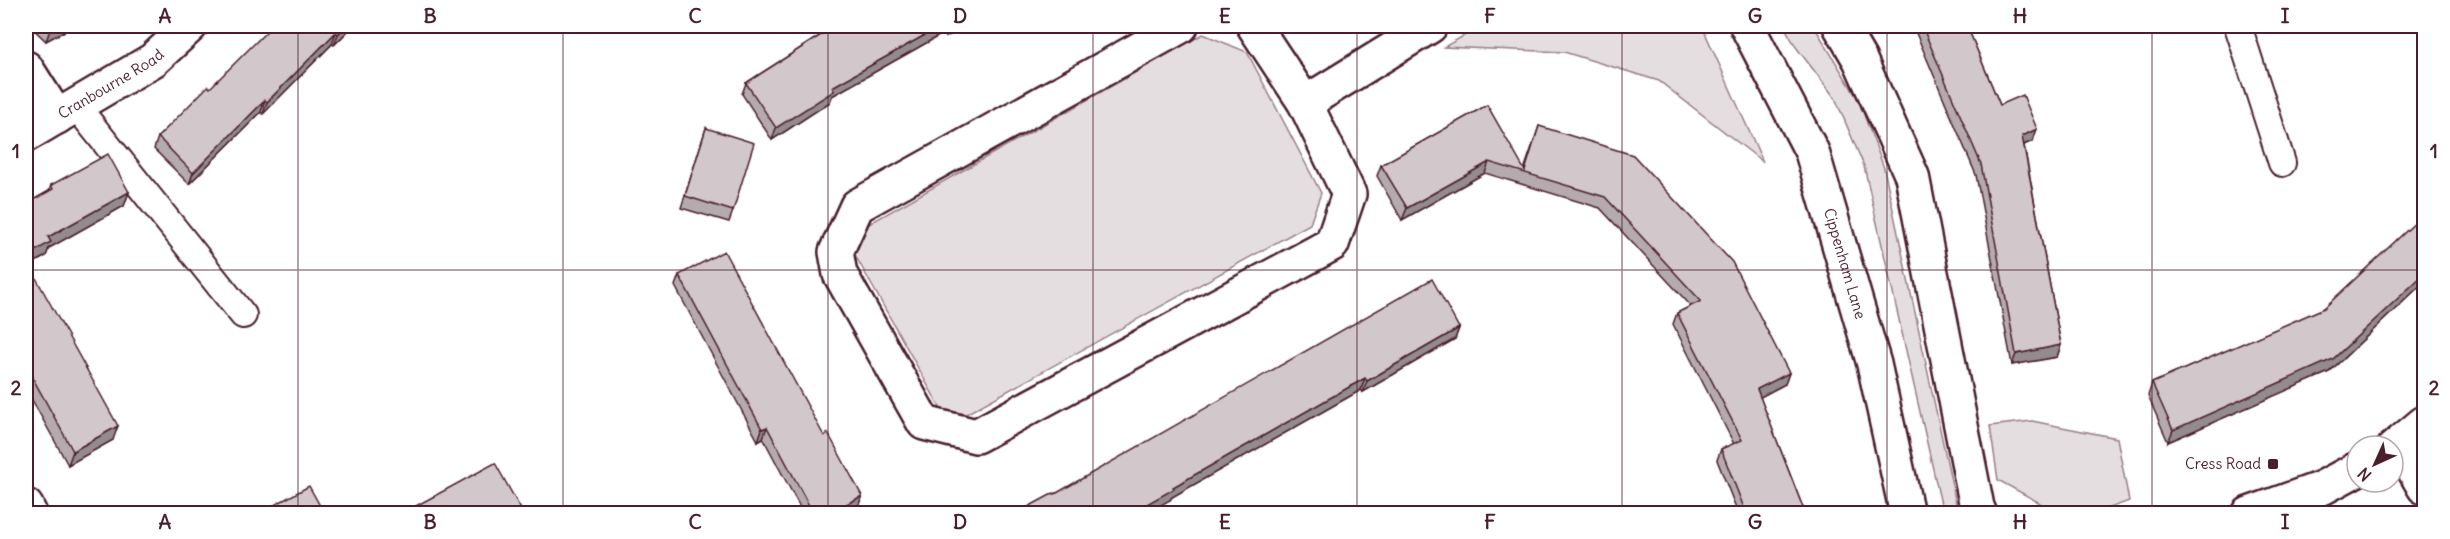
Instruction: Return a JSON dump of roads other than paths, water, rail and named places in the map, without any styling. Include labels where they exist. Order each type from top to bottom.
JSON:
[{"type":"street","name":"Cranbourne Road","points":[[26,135],[153,60],[190,26]]},
{"type":"street","points":[[1181,26],[857,206],[836,252],[840,274],[924,423],[976,436],[1332,244],[1349,194],[1305,103],[1254,26]]},
{"type":"street","points":[[1305,103],[1430,26]]},
{"type":"street","name":"Cippenham Lane","points":[[1747,26],[1812,152],[1874,364],[1907,513]]},
{"type":"street","points":[[1840,26],[1860,60],[1912,176],[1980,513]]},
{"type":"street","points":[[26,68],[67,112]]},
{"type":"street","points":[[2405,440],[2424,423]]},
{"type":"street","points":[[2405,459],[2424,487]]},
{"type":"street","points":[[2249,513],[2322,488],[2345,476]]},
{"type":"street","points":[[26,506],[30,513]]},
{"type":"lane","points":[[2238,26],[2282,163]]},
{"type":"lane","points":[[67,112],[243,315]]},
{"type":"place","name":"Cress Road","points":[[2273,464]]}]
